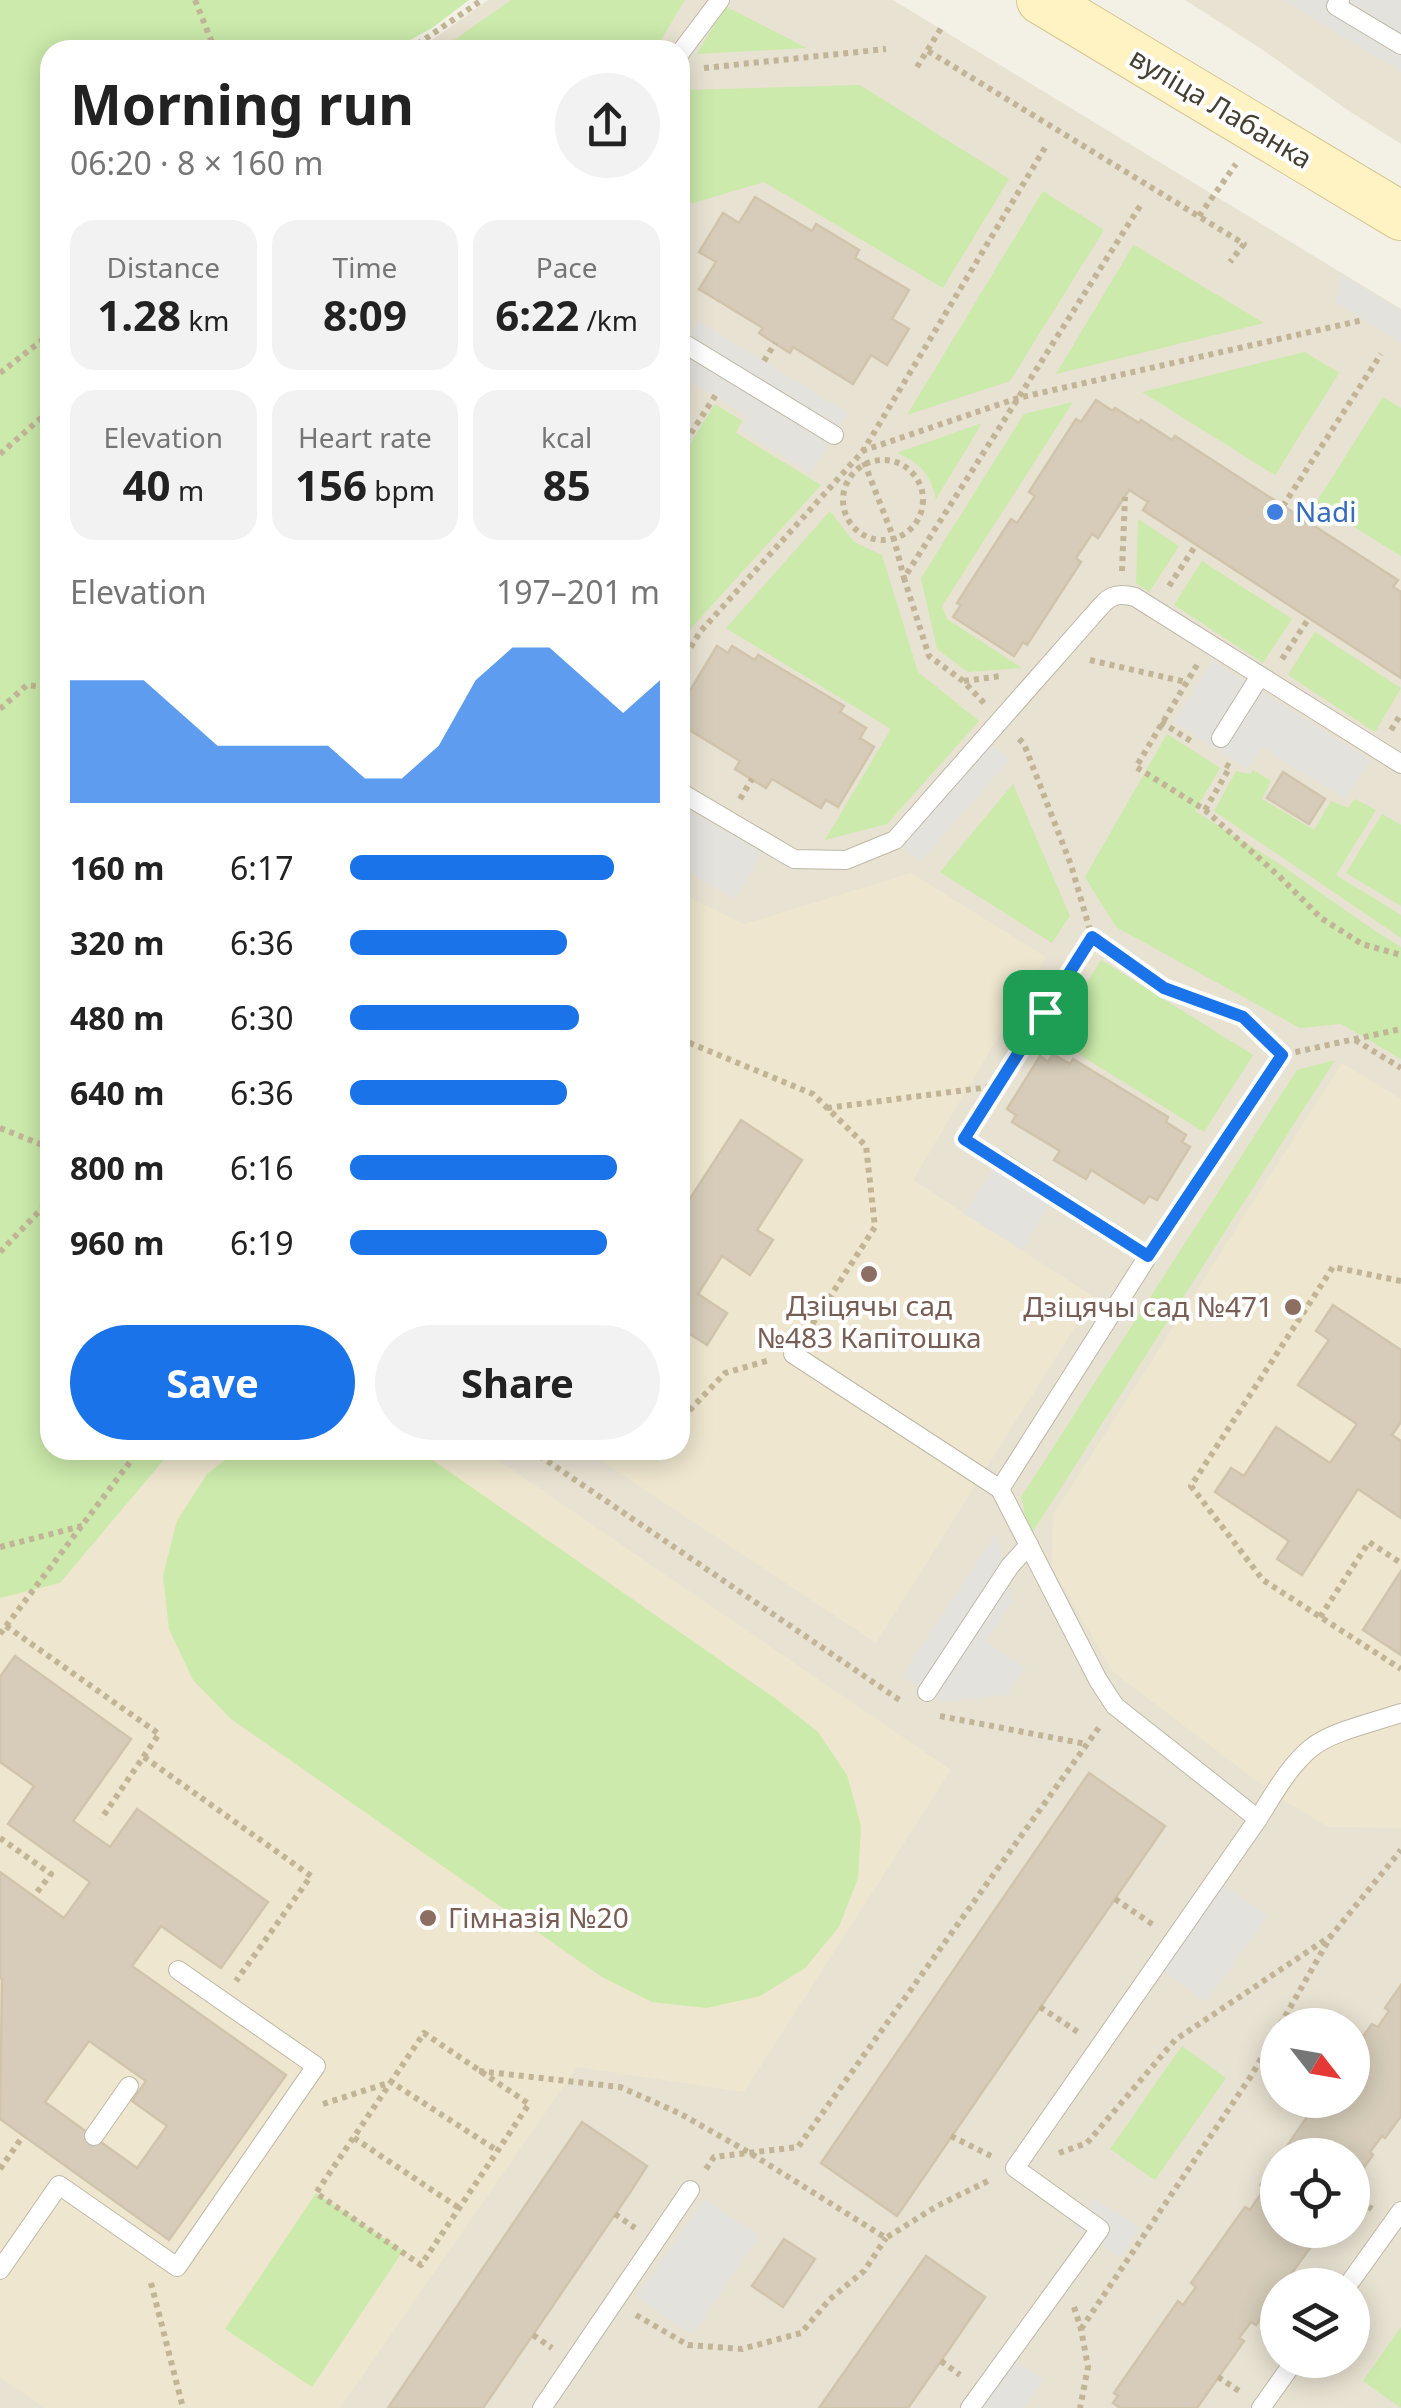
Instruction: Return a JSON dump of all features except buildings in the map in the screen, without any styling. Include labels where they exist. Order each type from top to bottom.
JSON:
[{"type":"main road","name":"вуліца Лабанка","points":[[1041,0],[1401,216]]},
{"type":"lane","points":[[690,40],[720,0]]},
{"type":"lane","points":[[1334,2],[1401,45]]},
{"type":"lane","points":[[690,346],[834,435]]},
{"type":"lane","points":[[690,798],[794,859],[846,860],[895,840],[1110,597],[1121,594],[1135,597],[1401,764]]},
{"type":"lane","points":[[1221,738],[1264,679]]},
{"type":"lane","points":[[998,1160],[1148,1256],[1000,1489]]},
{"type":"lane","points":[[793,1354],[1000,1489],[1115,1706],[1258,1819]]},
{"type":"lane","points":[[927,1692],[1010,1566],[1029,1545]]},
{"type":"lane","points":[[970,2408],[1100,2229],[1015,2168],[1297,1764],[1313,1746],[1401,1714]]},
{"type":"lane","points":[[0,2270],[65,2177],[177,2267],[316,2066],[178,1970]]},
{"type":"lane","points":[[94,2136],[129,2086]]},
{"type":"lane","points":[[542,2408],[690,2190]]},
{"type":"lane","points":[[1360,2268],[1401,2210]]},
{"type":"lane","points":[[1261,2408],[1282,2378]]},
{"type":"path","points":[[195,0],[210,40]]},
{"type":"path","points":[[424,40],[482,0]]},
{"type":"path","points":[[917,67],[943,24]]},
{"type":"path","points":[[699,68],[886,48]]},
{"type":"path","points":[[928,51],[1244,244],[1230,262]]},
{"type":"path","points":[[1199,216],[1260,130]]},
{"type":"path","points":[[690,648],[700,632],[863,451],[1046,146]]},
{"type":"path","points":[[906,582],[904,578],[1140,206]]},
{"type":"path","points":[[863,451],[1018,398],[1363,320]]},
{"type":"path","points":[[0,372],[40,342]]},
{"type":"path","points":[[1283,506],[1381,354]]},
{"type":"path","points":[[690,435],[731,371]]},
{"type":"path","points":[[0,454],[40,419]]},
{"type":"path","points":[[863,451],[929,656],[962,681]]},
{"type":"path","points":[[890,460],[913,474],[920,486],[921,512],[915,524],[894,539],[868,538],[848,521],[843,508],[846,483],[865,464],[890,460]]},
{"type":"path","points":[[1121,594],[1125,497]]},
{"type":"path","points":[[1154,609],[1196,545]]},
{"type":"path","points":[[1264,679],[1309,618]]},
{"type":"path","points":[[1060,654],[1186,682],[1136,768],[1204,810],[1322,918],[1362,944],[1401,955]]},
{"type":"path","points":[[0,710],[28,686],[40,687]]},
{"type":"path","points":[[1024,744],[1071,866],[1092,937],[1164,988],[1243,1017],[1282,1055]]},
{"type":"path","points":[[998,1160],[964,1139],[1092,937]]},
{"type":"path","points":[[1148,1256],[1282,1055],[1401,1029]]},
{"type":"path","points":[[1354,1039],[1401,1068]]},
{"type":"path","points":[[690,1043],[813,1094],[866,1146],[875,1227]]},
{"type":"path","points":[[827,1108],[998,1086]]},
{"type":"path","points":[[0,1128],[40,1144]]},
{"type":"path","points":[[0,1252],[40,1210]]},
{"type":"path","points":[[1401,1281],[1332,1267],[1191,1486],[1263,1580],[1401,1670]]},
{"type":"path","points":[[0,1634],[131,1460]]},
{"type":"path","points":[[546,1460],[901,1701]]},
{"type":"path","points":[[0,1547],[83,1526]]},
{"type":"path","points":[[1320,1616],[1369,1542],[1401,1563]]},
{"type":"path","points":[[6,1626],[159,1734],[100,1820]]},
{"type":"path","points":[[690,2190],[714,2158],[798,2148],[1115,1706]]},
{"type":"path","points":[[936,1716],[1086,1744]]},
{"type":"path","points":[[144,1757],[311,1876],[222,2000]]},
{"type":"path","points":[[0,1838],[51,1874],[34,1896]]},
{"type":"path","points":[[1290,2008],[1331,1936],[1401,1850]]},
{"type":"path","points":[[1115,1898],[1175,1939]]},
{"type":"path","points":[[615,2302],[688,2345],[742,2350],[800,2333],[830,2299],[864,2271],[886,2238],[937,2206],[1015,2168],[1088,2143],[1175,2040],[1331,1936]]},
{"type":"path","points":[[1040,2007],[1100,2047]]},
{"type":"path","points":[[424,2033],[529,2104],[421,2265],[316,2193],[391,2082],[424,2033]]},
{"type":"path","points":[[1082,2328],[1260,2060]]},
{"type":"path","points":[[480,2071],[620,2087],[750,2153],[886,2238]]},
{"type":"path","points":[[282,2117],[391,2082]]},
{"type":"path","points":[[391,2082],[498,2151]]},
{"type":"path","points":[[0,2169],[24,2136]]},
{"type":"path","points":[[951,2136],[1015,2168]]},
{"type":"path","points":[[354,2138],[460,2208]]},
{"type":"path","points":[[140,2241],[183,2408]]},
{"type":"path","points":[[1065,2277],[1082,2328],[1088,2367],[1080,2408]]},
{"type":"shaded area","points":[[488,0],[893,0],[1401,309],[1401,2408],[0,2408],[0,1598],[60,1583],[164,1460],[690,1460],[690,40],[432,40]]},
{"type":"shaded area","points":[[1185,0],[1401,0],[1401,144],[1260,48]]},
{"type":"shaded area","points":[[1283,0],[1401,0],[1401,72]]},
{"type":"shaded area","points":[[1342,274],[1401,311],[1401,343],[1335,302]]},
{"type":"shaded area","points":[[698,321],[848,413],[810,473],[740,430],[748,417],[690,382],[690,334]]},
{"type":"shaded area","points":[[1213,660],[1370,760],[1345,799],[1262,747],[1247,769],[1174,722]]},
{"type":"shaded area","points":[[990,742],[1010,759],[920,862],[901,844]]},
{"type":"shaded area","points":[[690,811],[762,852],[735,899],[690,873]]},
{"type":"shaded area","name":"Дзіцячы сад №483 Капітошка","points":[[911,873],[1046,957],[913,1180],[1094,1297],[876,1643],[600,1460],[690,1460],[690,898],[744,924]]},
{"type":"shaded area","name":"Дзіцячы сад №471","points":[[1342,1063],[1401,1099],[1401,1828],[1328,1827],[1274,1794],[1113,1672],[1052,1567],[1053,1515]]},
{"type":"shaded area","points":[[994,1167],[1051,1202],[1022,1250],[964,1214]]},
{"type":"shaded area","name":"Гімназія №20","points":[[164,1460],[498,1460],[951,1770],[744,2092],[577,2067],[340,2408],[45,2408],[0,2377],[0,1598],[60,1583]]},
{"type":"shaded area","points":[[996,1533],[1012,1601],[985,1641],[1025,1668],[1007,1695],[942,1702],[902,1676]]},
{"type":"shaded area","points":[[1224,1885],[1267,1916],[1206,2002],[1163,1970]]},
{"type":"shaded area","points":[[1093,2198],[1140,2228],[1121,2257],[1075,2228]]},
{"type":"shaded area","points":[[704,2199],[759,2236],[692,2335],[637,2297]]},
{"type":"shaded area","points":[[1009,2356],[1043,2380],[1024,2408],[974,2408]]},
{"type":"green space","points":[[0,0],[469,0],[410,40],[40,40],[40,1460],[164,1460],[60,1583],[0,1598]]},
{"type":"green space","points":[[511,0],[685,0],[661,40],[454,40]]},
{"type":"green space","points":[[725,6],[807,48],[697,54]]},
{"type":"green space","points":[[860,85],[1009,179],[943,288],[764,182],[690,204],[690,90]]},
{"type":"green space","points":[[1043,191],[1104,230],[1010,381],[907,415]]},
{"type":"green space","points":[[1134,245],[1264,323],[1056,374]]},
{"type":"green space","points":[[1305,352],[1339,373],[1275,475],[1142,392]]},
{"type":"green space","points":[[1383,397],[1401,408],[1401,556],[1316,503]]},
{"type":"green space","points":[[1073,402],[942,606],[947,619],[1022,668],[968,672],[937,649],[921,578],[1024,414]]},
{"type":"green space","points":[[715,404],[742,421],[736,433],[821,485],[690,631],[690,443]]},
{"type":"green space","points":[[982,423],[936,499],[924,471],[897,453]]},
{"type":"green space","points":[[830,511],[854,542],[882,555],[918,672],[979,721],[887,824],[825,840],[891,729],[726,628]]},
{"type":"green space","points":[[1138,519],[1179,546],[1149,592],[1136,583]]},
{"type":"green space","points":[[1202,561],[1292,619],[1263,663],[1174,605]]},
{"type":"green space","points":[[1315,632],[1401,688],[1375,732],[1288,675]]},
{"type":"green space","points":[[1167,734],[1220,768],[1195,811],[1401,947],[1401,1059],[1341,1024],[1300,1028],[1116,927],[1085,877]]},
{"type":"green space","points":[[1253,770],[1271,781],[1262,799],[1314,830],[1331,801],[1348,808],[1355,799],[1376,810],[1336,875],[1401,915],[1401,938],[1214,811],[1236,771],[1250,774]]},
{"type":"green space","points":[[1013,784],[1070,916],[1052,943],[940,872]]},
{"type":"green space","points":[[1382,814],[1401,825],[1401,906],[1346,873]]},
{"type":"green space","points":[[1101,960],[1253,1055],[1204,1132],[1053,1038]]},
{"type":"green space","points":[[1335,1060],[1030,1536],[1021,1497],[1297,1070]]},
{"type":"green space","points":[[225,1460],[432,1460],[776,1699],[818,1732],[847,1775],[861,1826],[858,1878],[839,1927],[805,1968],[760,1996],[707,2008],[652,2002],[602,1977],[231,1719],[193,1680],[169,1629],[163,1575],[177,1521],[207,1474]]},
{"type":"green space","points":[[1182,2046],[1226,2078],[1155,2180],[1110,2149]]},
{"type":"green space","points":[[316,2193],[403,2251],[312,2387],[225,2329]]},
{"type":"green space","points":[[1401,2327],[1401,2408],[1363,2381],[1370,2378],[1370,2371]]},
{"type":"place","name":"Nadi","points":[[1275,512]]},
{"type":"place","name":"Дзіцячы сад №483 Капітошка","points":[[869,1274]]},
{"type":"place","name":"Дзіцячы сад №471","points":[[1293,1307]]},
{"type":"place","name":"Гімназія №20","points":[[428,1918]]},
{"type":"route","points":[[1092,937],[1164,988],[1243,1017],[1282,1055],[1148,1256],[964,1139],[1045,1012],[1092,937]]}]
